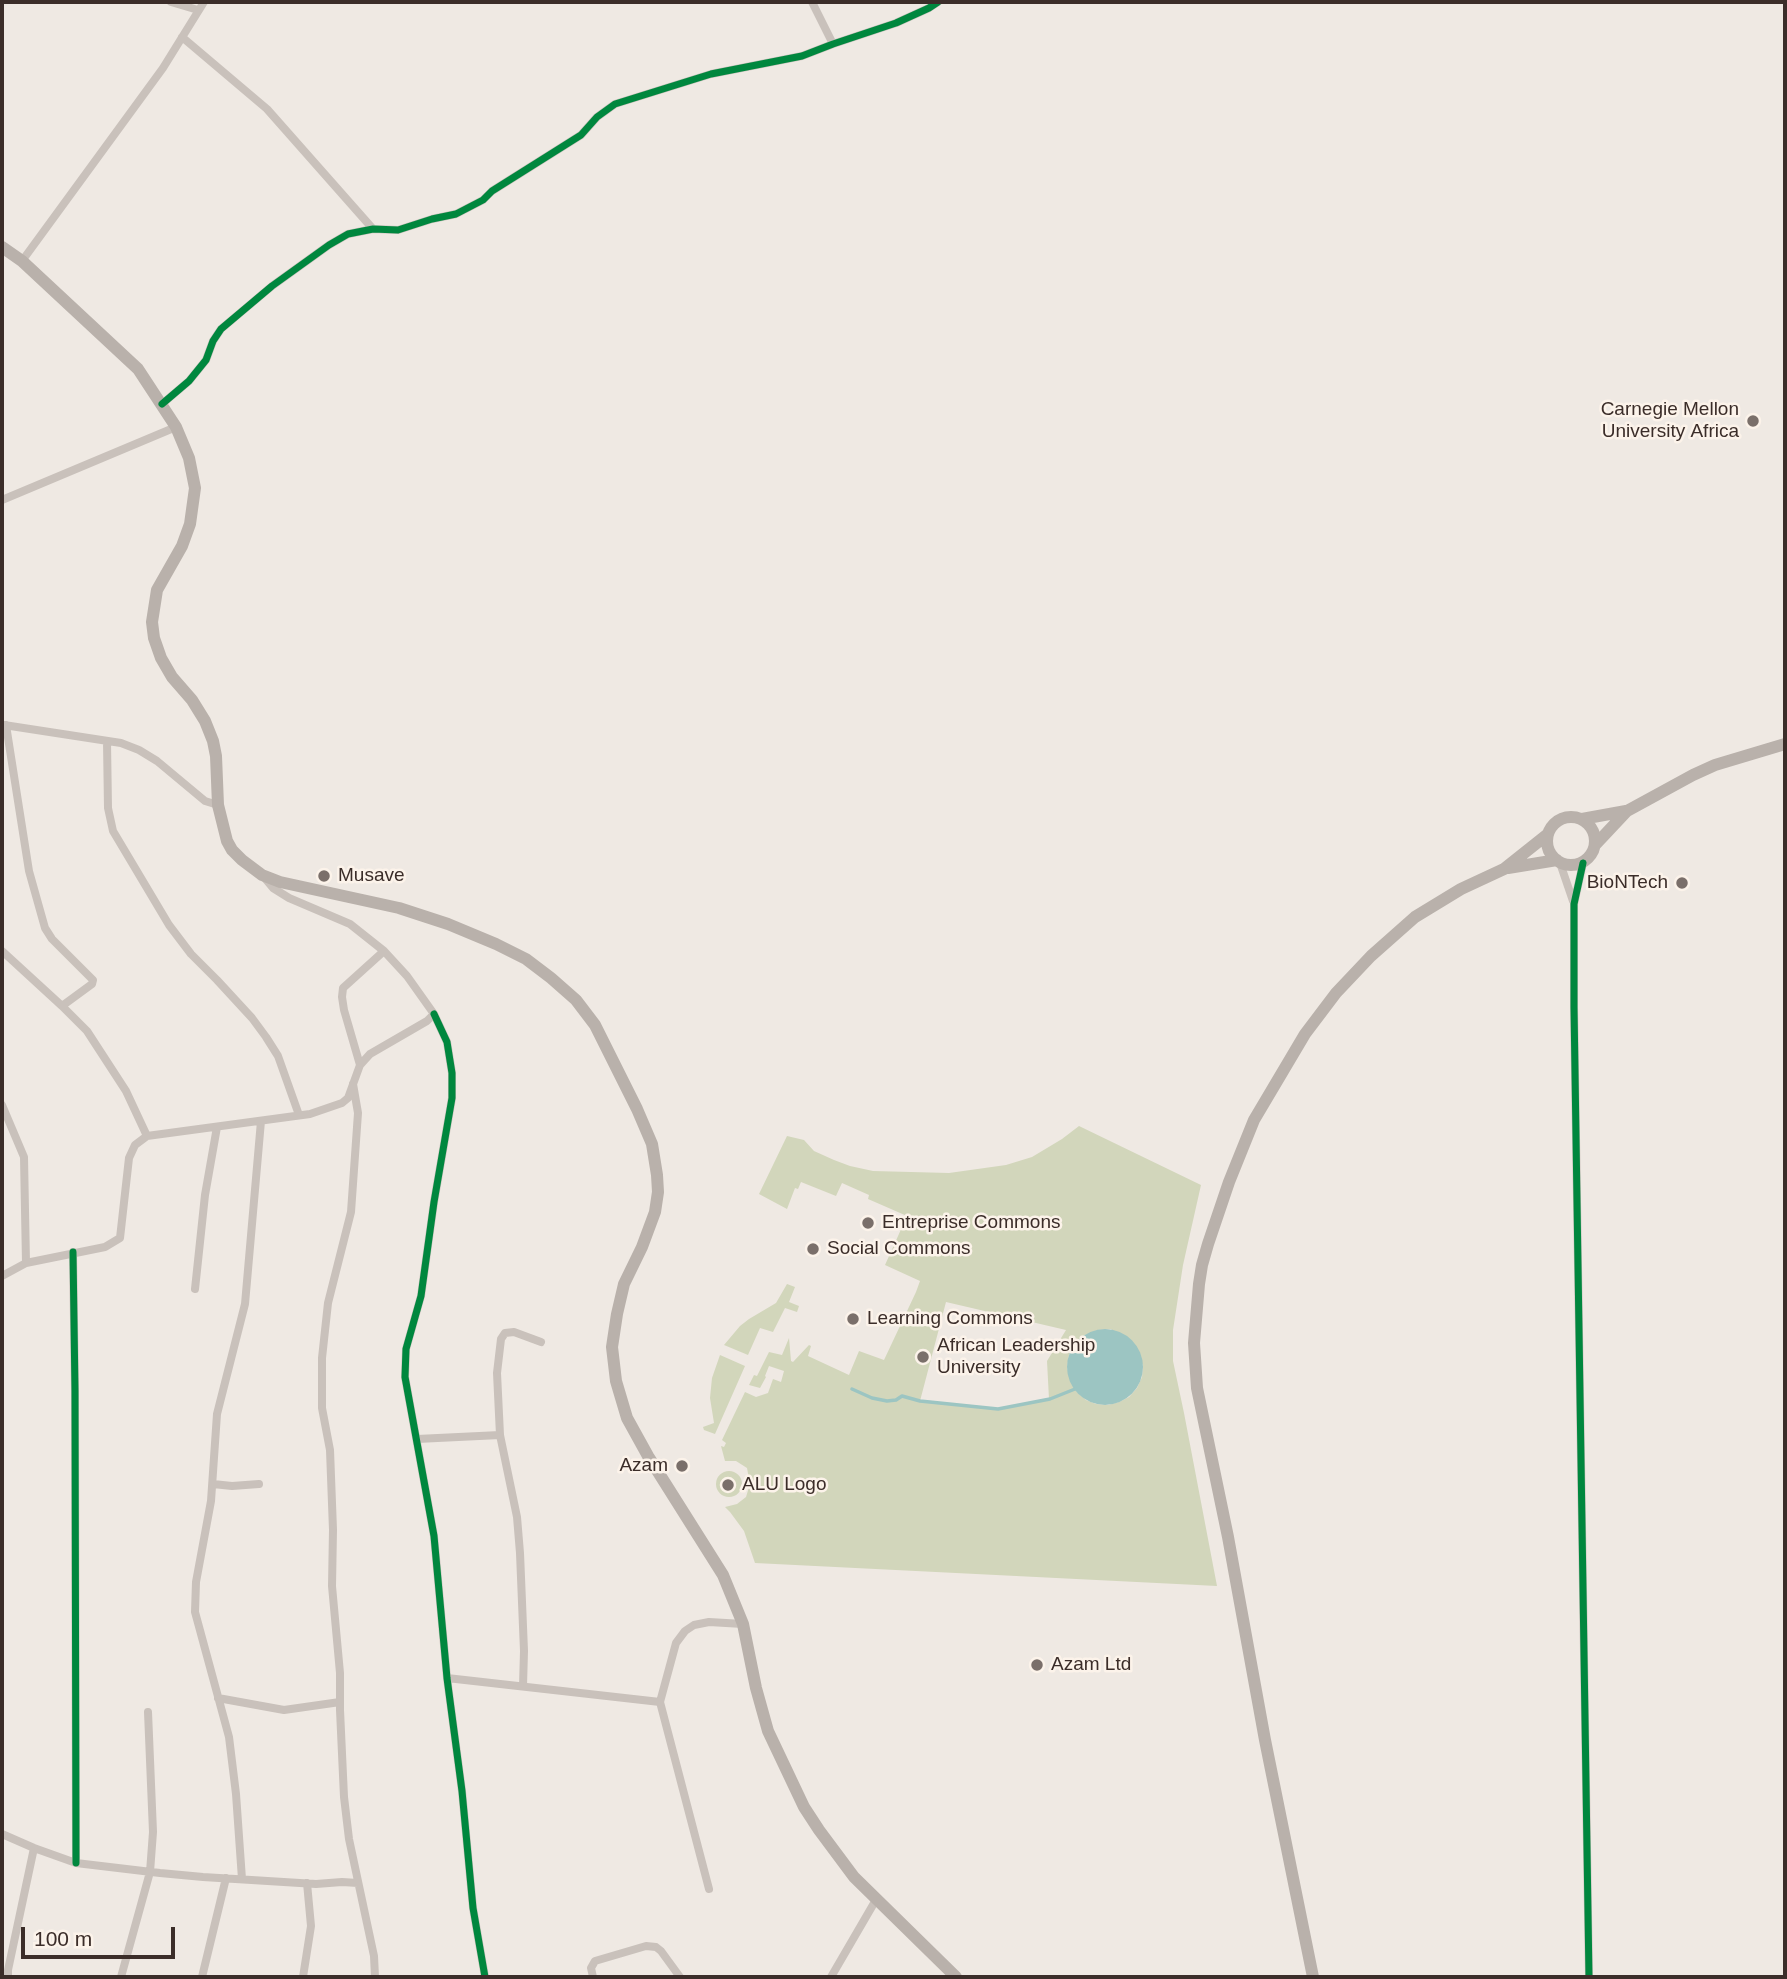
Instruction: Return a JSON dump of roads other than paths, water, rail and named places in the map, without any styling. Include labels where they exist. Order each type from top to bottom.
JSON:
[{"type":"main road","points":[[2,247],[22,261],[138,369],[176,427],[194,475],[194,504],[182,546],[157,590],[153,630],[161,658],[205,721],[213,741],[218,805],[227,841],[232,850],[262,875],[300,887],[399,908],[496,944],[526,959],[551,978],[576,1000],[595,1025],[652,1144],[657,1175],[655,1212],[624,1284],[612,1348],[627,1418],[723,1575],[743,1624],[768,1731],[788,1776],[818,1830],[854,1877],[956,1977]]},
{"type":"main road","points":[[1504,869],[1558,862],[1572,866],[1583,863],[1589,858],[1596,844],[1627,811],[1715,765],[1785,744]]},
{"type":"main road","points":[[1313,1977],[1197,1388],[1194,1343],[1199,1284],[1208,1244],[1254,1120],[1304,1034],[1352,975],[1415,917],[1451,895],[1504,869],[1548,834],[1558,821],[1627,811]]},
{"type":"main road","points":[[1582,819],[1593,830],[1596,844]]},
{"type":"main road","points":[[1548,834],[1549,850],[1558,862]]},
{"type":"street","points":[[171,2],[198,10]]},
{"type":"street","points":[[22,261],[163,68],[204,2]]},
{"type":"street","points":[[813,2],[833,44]]},
{"type":"street","points":[[162,404],[188,381],[206,360],[221,329],[262,295],[348,234],[373,229],[398,230],[456,214],[483,200],[492,191],[582,135],[597,117],[615,104],[711,74],[802,56],[896,23],[938,2]]},
{"type":"street","points":[[182,37],[267,109],[373,229]]},
{"type":"street","points":[[2,500],[176,427]]},
{"type":"street","points":[[62,1006],[92,984],[93,979],[52,939],[45,928],[29,871],[4,725],[121,743],[157,761],[205,801],[218,805]]},
{"type":"street","points":[[107,742],[107,808],[113,831],[183,944],[252,1018],[266,1037],[278,1056],[299,1115]]},
{"type":"street","points":[[1558,862],[1574,904]]},
{"type":"street","points":[[1583,863],[1574,904],[1589,1977]]},
{"type":"street","points":[[262,875],[273,888],[289,898],[342,919],[384,951],[407,976],[434,1014],[447,1042],[452,1073],[452,1098],[421,1296],[406,1349],[405,1377],[434,1536],[473,1908],[485,1977]]},
{"type":"street","points":[[2,951],[87,1031],[126,1091],[147,1136]]},
{"type":"street","points":[[360,1065],[344,1010],[343,988],[384,951]]},
{"type":"street","points":[[2,1276],[26,1263],[105,1247],[120,1238],[129,1158],[135,1145],[147,1136],[310,1114],[342,1104],[348,1098],[360,1065],[370,1054],[427,1021],[434,1014]]},
{"type":"street","points":[[353,1084],[358,1112],[351,1212],[328,1303],[322,1358],[322,1408],[330,1450],[332,1586],[340,1673],[344,1797],[349,1839],[374,1956],[375,1977]]},
{"type":"street","points":[[2,1105],[24,1157],[26,1263]]},
{"type":"street","points":[[242,1879],[229,1737],[195,1612],[196,1582],[213,1484],[217,1414],[245,1304],[261,1121]]},
{"type":"street","points":[[195,1289],[205,1195],[217,1127]]},
{"type":"street","points":[[73,1252],[76,1863]]},
{"type":"street","points":[[523,1686],[524,1651],[517,1517],[500,1435],[497,1373],[501,1339],[505,1333],[514,1332],[541,1342]]},
{"type":"street","points":[[416,1439],[500,1435]]},
{"type":"street","points":[[213,1484],[259,1484]]},
{"type":"street","points":[[709,1889],[660,1702],[676,1643],[685,1631],[694,1625],[709,1622],[743,1624]]},
{"type":"street","points":[[447,1678],[660,1702]]},
{"type":"street","points":[[218,1698],[284,1710],[340,1702]]},
{"type":"street","points":[[121,1977],[150,1872],[153,1832],[148,1712]]},
{"type":"street","points":[[2,1834],[76,1863],[226,1878],[307,1883],[358,1882]]},
{"type":"street","points":[[8,1977],[34,1848]]},
{"type":"street","points":[[202,1977],[226,1878]]},
{"type":"street","points":[[303,1977],[311,1926],[307,1883]]},
{"type":"street","points":[[831,1977],[877,1898]]},
{"type":"street","points":[[593,1977],[591,1968],[595,1961],[646,1946],[656,1947],[661,1951],[680,1977]]},
{"type":"water","points":[[1105,1329],[1119,1332],[1132,1340],[1140,1353],[1143,1367],[1140,1381],[1132,1394],[1119,1402],[1105,1405],[1091,1402],[1078,1394],[1070,1381],[1067,1367],[1070,1353],[1078,1340],[1091,1332]]},
{"type":"waterway","points":[[852,1389],[887,1401],[902,1396],[920,1401],[998,1409],[1050,1399],[1075,1389]]},
{"type":"place","name":"Carnegie Mellon University Africa","points":[[1753,421]]},
{"type":"place","name":"Musave","points":[[324,876]]},
{"type":"place","name":"BioNTech","points":[[1682,883]]},
{"type":"place","name":"Entreprise Commons","points":[[868,1223]]},
{"type":"place","name":"Social Commons","points":[[813,1249]]},
{"type":"place","name":"Learning Commons","points":[[853,1319]]},
{"type":"place","name":"African Leadership University","points":[[923,1357]]},
{"type":"place","name":"Azam","points":[[682,1466]]},
{"type":"place","name":"ALU Logo","points":[[728,1485]]},
{"type":"place","name":"Azam Ltd","points":[[1037,1665]]}]
